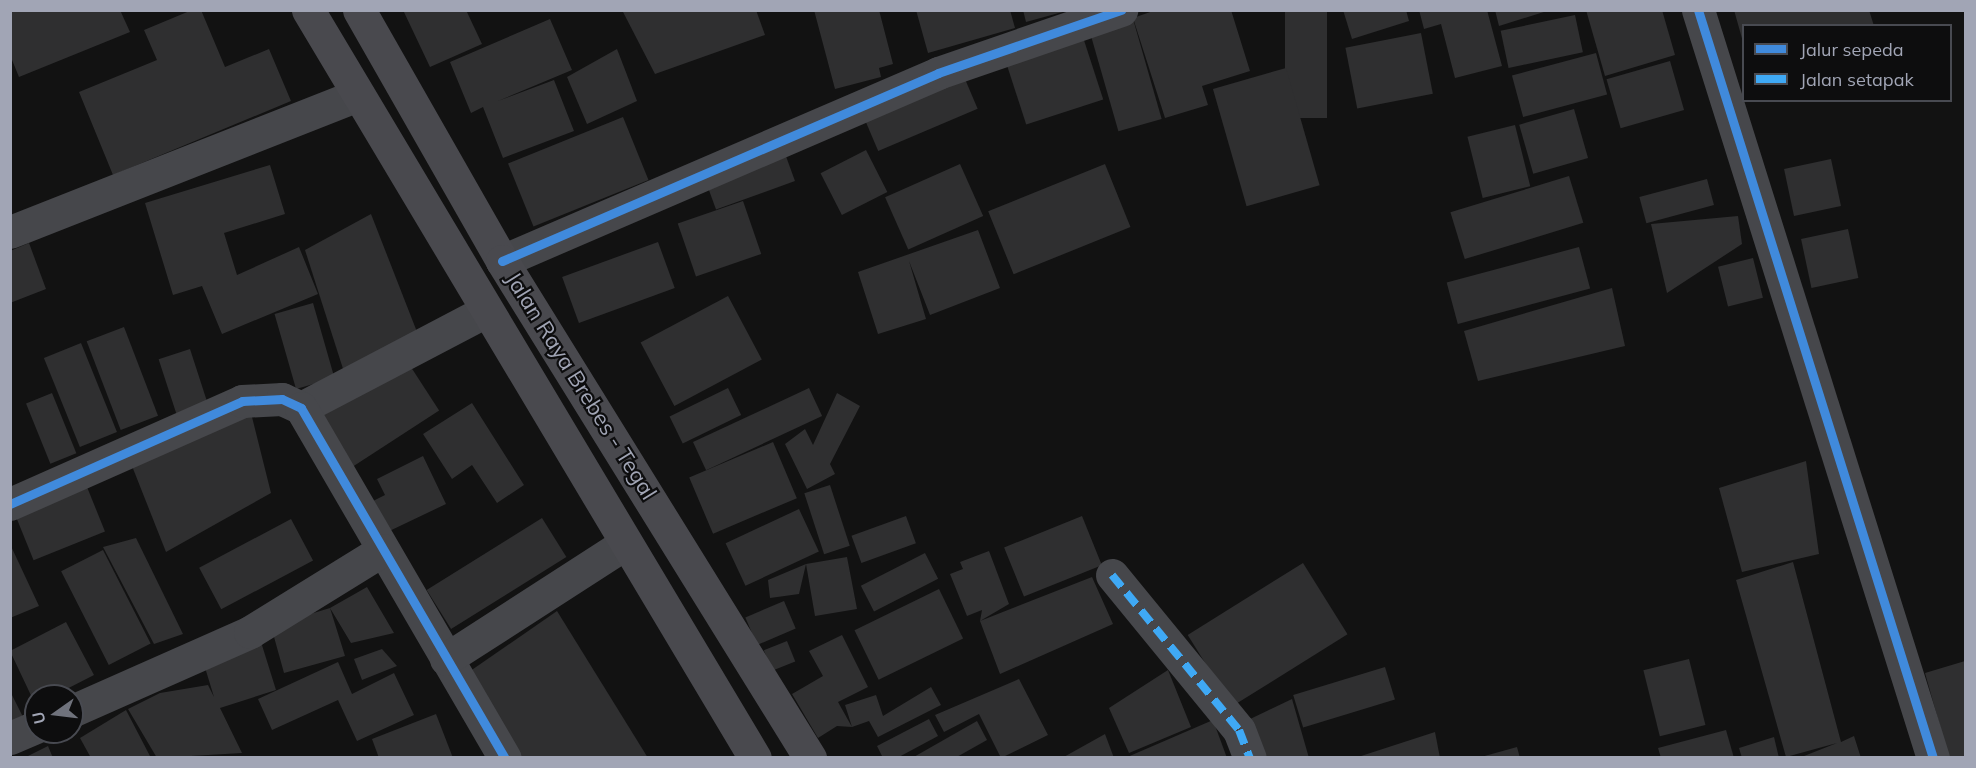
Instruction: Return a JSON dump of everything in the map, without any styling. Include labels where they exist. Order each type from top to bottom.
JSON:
[{"type":"highway","name":"Jalan Raya Brebes - Tegal","points":[[308,10],[623,545],[755,758]]},
{"type":"highway","name":"Jalan Raya Brebes - Tegal","points":[[359,10],[502,261],[810,758]]},
{"type":"street","points":[[502,261],[938,73],[1121,10]]},
{"type":"street","points":[[1698,10],[1933,758]]},
{"type":"street","points":[[10,232],[358,95]]},
{"type":"street","points":[[301,408],[486,311]]},
{"type":"street","points":[[10,504],[242,401],[282,399],[301,408],[506,758]]},
{"type":"street","points":[[446,659],[623,545]]},
{"type":"street","points":[[84,706],[250,632],[383,550]]},
{"type":"street","points":[[1112,575],[1239,730],[1250,758]]},
{"type":"street","points":[[10,738],[24,732]]},
{"type":"building","points":[[10,10],[120,10],[130,32],[19,77],[10,55]]},
{"type":"building","points":[[192,10],[201,10],[225,67],[269,49],[291,101],[113,175],[79,92],[157,60],[144,30]]},
{"type":"building","points":[[403,10],[466,10],[482,44],[430,67]]},
{"type":"building","points":[[622,10],[756,10],[765,35],[655,74]]},
{"type":"building","points":[[814,10],[879,10],[893,64],[879,68],[881,77],[835,89]]},
{"type":"building","points":[[916,10],[1010,10],[1015,28],[928,53]]},
{"type":"building","points":[[1023,10],[1066,10],[1066,11],[1026,22]]},
{"type":"building","points":[[1156,10],[1231,10],[1250,71],[1202,86],[1208,105],[1165,118],[1133,18]]},
{"type":"building","points":[[1285,10],[1327,10],[1327,118],[1285,118]]},
{"type":"building","points":[[1343,10],[1406,10],[1409,21],[1352,39]]},
{"type":"building","points":[[1419,10],[1487,10],[1502,66],[1455,78],[1441,24],[1424,29]]},
{"type":"building","points":[[1495,10],[1547,10],[1547,11],[1499,26]]},
{"type":"building","points":[[1586,10],[1662,10],[1675,55],[1605,76]]},
{"type":"building","points":[[1734,10],[1869,10],[1873,24],[1742,24],[1742,38]]},
{"type":"building","points":[[1575,15],[1583,52],[1509,68],[1501,31]]},
{"type":"building","points":[[550,19],[572,70],[498,101],[554,80],[574,131],[503,158],[483,107],[471,113],[450,62]]},
{"type":"building","points":[[1133,19],[1162,119],[1118,131],[1090,31]]},
{"type":"building","points":[[1081,31],[1103,99],[1026,125],[1004,56]]},
{"type":"building","points":[[1421,33],[1433,94],[1357,109],[1345,48]]},
{"type":"building","points":[[617,49],[637,101],[587,124],[567,77]]},
{"type":"building","points":[[1596,53],[1607,95],[1523,117],[1512,76]]},
{"type":"building","points":[[1670,61],[1684,110],[1621,128],[1607,79]]},
{"type":"building","points":[[1286,68],[1320,185],[1247,206],[1213,89]]},
{"type":"building","points":[[962,72],[978,109],[878,151],[863,114]]},
{"type":"building","points":[[1574,109],[1588,158],[1533,174],[1519,125]]},
{"type":"building","points":[[623,117],[648,180],[534,226],[508,163]]},
{"type":"building","points":[[1515,125],[1530,186],[1483,198],[1467,137]]},
{"type":"building","points":[[783,148],[795,181],[716,210],[704,177]]},
{"type":"building","points":[[866,150],[887,192],[842,215],[821,173]]},
{"type":"building","points":[[1831,159],[1841,206],[1794,216],[1784,169]]},
{"type":"building","points":[[960,164],[983,216],[908,249],[885,197]]},
{"type":"building","points":[[1105,164],[1130,227],[1014,274],[988,211]]},
{"type":"building","points":[[270,165],[285,214],[224,233],[237,275],[299,247],[318,294],[222,334],[202,286],[173,295],[145,203]]},
{"type":"building","points":[[1569,176],[1583,223],[1465,259],[1450,212]]},
{"type":"building","points":[[1707,179],[1714,205],[1646,223],[1639,197]]},
{"type":"building","points":[[743,201],[761,254],[696,276],[678,223]]},
{"type":"building","points":[[371,214],[419,337],[345,375],[305,250]]},
{"type":"building","points":[[1738,216],[1742,244],[1667,293],[1651,224]]},
{"type":"building","points":[[1848,229],[1858,278],[1811,288],[1801,239]]},
{"type":"building","points":[[978,230],[1000,288],[930,315],[909,261],[926,319],[878,334],[858,272]]},
{"type":"building","points":[[658,242],[675,288],[579,323],[562,277]]},
{"type":"building","points":[[29,243],[46,289],[10,303],[10,251]]},
{"type":"building","points":[[1579,247],[1590,289],[1458,324],[1447,282]]},
{"type":"building","points":[[1753,258],[1763,298],[1728,306],[1718,267]]},
{"type":"building","points":[[1612,288],[1625,346],[1478,381],[1464,331]]},
{"type":"building","points":[[728,296],[762,360],[674,406],[641,342]]},
{"type":"building","points":[[313,303],[334,378],[296,389],[275,314]]},
{"type":"building","points":[[124,327],[158,416],[121,430],[87,341]]},
{"type":"building","points":[[81,343],[117,432],[80,447],[44,358]]},
{"type":"building","points":[[190,349],[209,409],[178,419],[159,359]]},
{"type":"building","points":[[407,361],[439,410],[346,471],[314,421]]},
{"type":"building","points":[[728,388],[741,415],[683,443],[670,416]]},
{"type":"building","points":[[809,388],[822,416],[706,470],[693,442]]},
{"type":"building","points":[[52,393],[76,453],[50,464],[26,403]]},
{"type":"building","points":[[837,393],[860,406],[830,464],[835,474],[807,489],[785,444],[805,429],[813,445]]},
{"type":"building","points":[[472,403],[524,485],[497,503],[472,465],[452,479],[423,434]]},
{"type":"building","points":[[250,409],[271,493],[166,552],[132,466]]},
{"type":"building","points":[[773,442],[797,498],[713,534],[689,478]]},
{"type":"building","points":[[423,456],[446,504],[381,535],[367,504],[385,495],[377,479]]},
{"type":"building","points":[[1806,461],[1819,554],[1742,572],[1719,488]]},
{"type":"building","points":[[830,485],[850,546],[824,554],[804,493]]},
{"type":"building","points":[[87,487],[105,532],[34,560],[16,516]]},
{"type":"building","points":[[799,509],[819,552],[745,586],[726,543]]},
{"type":"building","points":[[906,516],[916,543],[861,563],[851,536]]},
{"type":"building","points":[[1082,516],[1102,565],[1024,597],[1004,547]]},
{"type":"building","points":[[542,518],[566,557],[451,629],[427,590]]},
{"type":"building","points":[[291,519],[313,560],[221,609],[199,568]]},
{"type":"building","points":[[136,538],[183,634],[154,644],[103,547]]},
{"type":"building","points":[[10,544],[39,606],[10,618]]},
{"type":"building","points":[[103,550],[151,644],[109,665],[61,571]]},
{"type":"building","points":[[989,551],[1009,604],[980,621],[982,610],[967,616],[950,574],[963,569],[960,562]]},
{"type":"building","points":[[925,553],[938,579],[874,612],[861,586]]},
{"type":"building","points":[[847,557],[857,609],[815,616],[806,564]]},
{"type":"building","points":[[1793,562],[1841,742],[1854,736],[1861,758],[1799,758],[1837,743],[1786,757],[1736,580]]},
{"type":"building","points":[[1303,563],[1348,634],[1232,706],[1188,635]]},
{"type":"building","points":[[806,564],[799,594],[770,598],[768,580]]},
{"type":"building","points":[[1092,577],[1113,624],[1000,674],[980,621]]},
{"type":"building","points":[[367,587],[394,633],[351,643],[330,608]]},
{"type":"building","points":[[939,589],[963,638],[879,680],[855,630]]},
{"type":"building","points":[[784,601],[796,629],[757,645],[745,617]]},
{"type":"building","points":[[330,608],[345,656],[284,673],[271,626]]},
{"type":"building","points":[[557,611],[648,758],[510,758],[463,676]]},
{"type":"building","points":[[66,622],[94,675],[76,684],[26,684],[10,651]]},
{"type":"building","points":[[842,635],[868,687],[838,702],[852,727],[837,726],[818,738],[792,694],[823,676],[809,651]]},
{"type":"building","points":[[787,641],[795,661],[772,671],[764,650]]},
{"type":"building","points":[[261,642],[276,690],[220,708],[242,753],[157,758],[128,709],[160,693],[208,685],[214,697],[203,661]]},
{"type":"building","points":[[382,649],[397,666],[362,680],[354,659]]},
{"type":"building","points":[[1689,659],[1705,725],[1660,736],[1643,670]]},
{"type":"building","points":[[1965,661],[1965,758],[1949,758],[1925,673]]},
{"type":"building","points":[[338,662],[352,694],[394,673],[414,715],[357,741],[338,700],[272,730],[258,699]]},
{"type":"building","points":[[1385,667],[1395,700],[1303,728],[1293,695]]},
{"type":"building","points":[[1168,670],[1191,727],[1129,753],[1109,708]]},
{"type":"building","points":[[1019,679],[1048,735],[1001,758],[979,714],[944,732],[935,715]]},
{"type":"building","points":[[931,687],[941,705],[878,737],[869,721],[852,727],[845,705],[876,695],[883,716]]},
{"type":"building","points":[[10,691],[24,719],[10,725]]},
{"type":"building","points":[[1292,699],[1309,758],[1256,758],[1246,721]]},
{"type":"building","points":[[126,710],[151,758],[91,758],[83,744],[84,736]]},
{"type":"building","points":[[436,714],[453,758],[379,758],[372,739]]},
{"type":"building","points":[[929,719],[938,736],[897,758],[883,758],[877,746]]},
{"type":"building","points":[[1213,720],[1227,758],[1125,758]]},
{"type":"building","points":[[977,721],[987,740],[955,758],[912,758]]},
{"type":"building","points":[[1726,730],[1734,758],[1661,758],[1658,748]]},
{"type":"building","points":[[1435,732],[1440,758],[1358,758],[1358,757]]},
{"type":"building","points":[[1105,734],[1114,758],[1062,758]]},
{"type":"building","points":[[1774,737],[1779,758],[1742,758],[1739,748]]},
{"type":"building","points":[[48,746],[53,758],[24,758]]},
{"type":"building","points":[[1517,747],[1520,758],[1481,758],[1481,757]]},
{"type":"marked path","points":[[1112,575],[1239,730],[1250,758]]},
{"type":"cycle path","points":[[502,261],[938,73],[1121,10]]},
{"type":"cycle path","points":[[1698,10],[1933,758]]},
{"type":"cycle path","points":[[10,504],[242,401],[282,399],[301,408],[505,758]]}]
